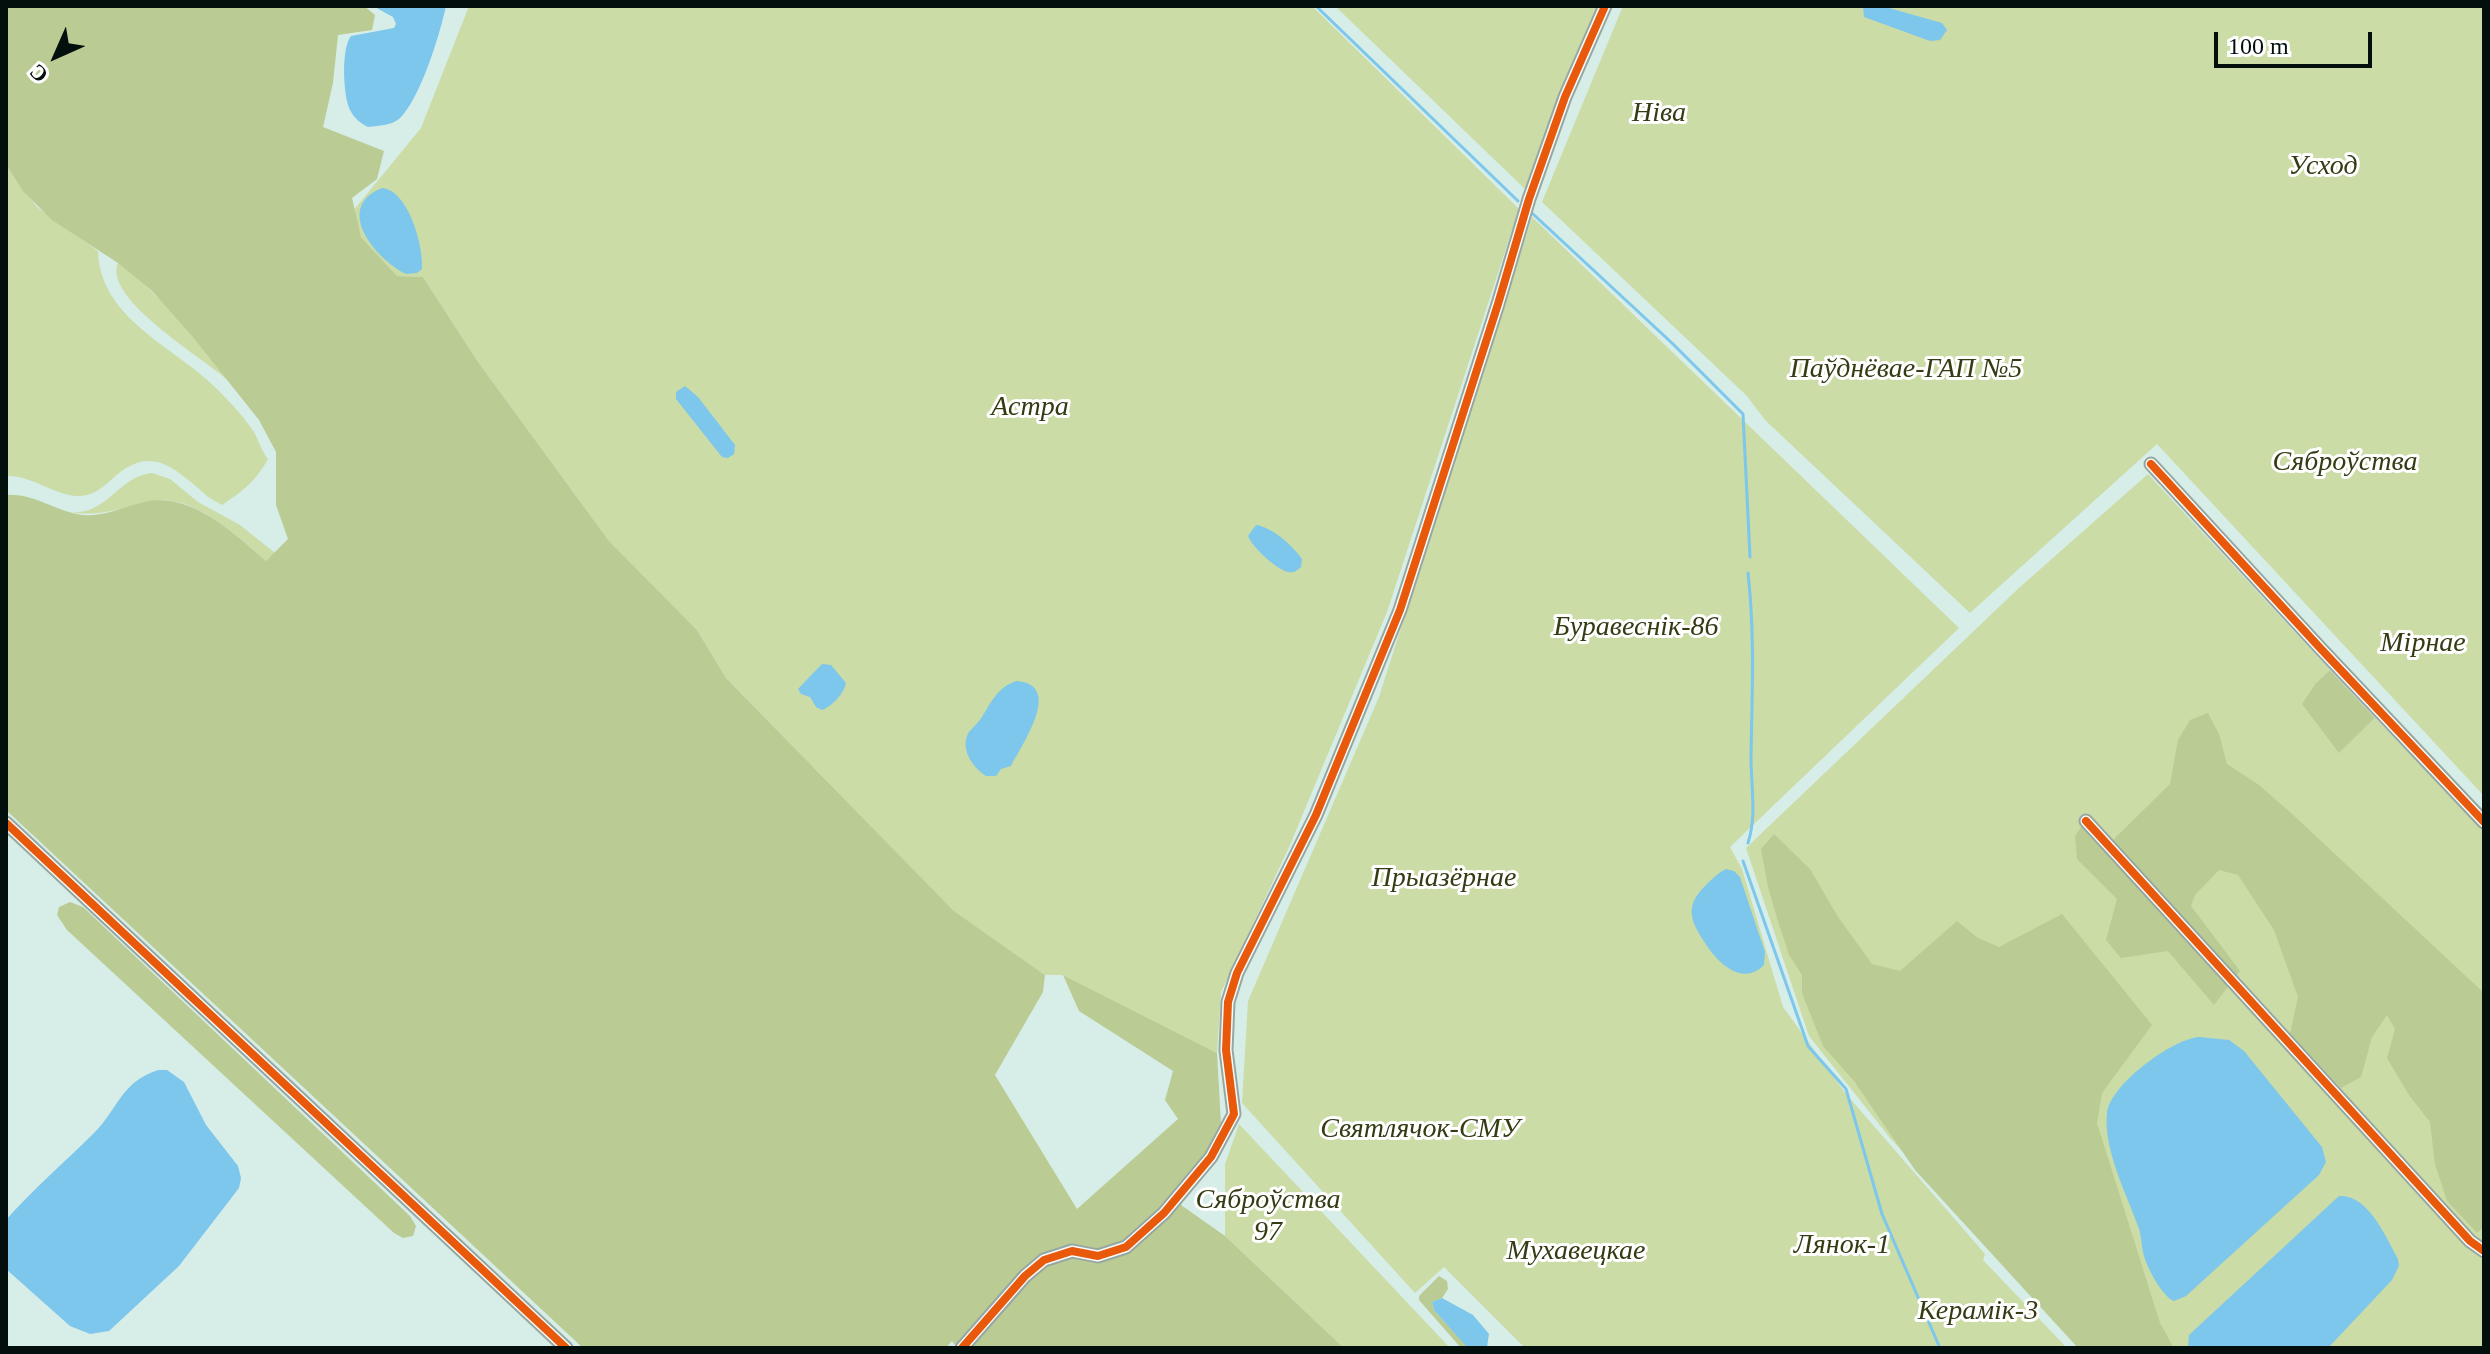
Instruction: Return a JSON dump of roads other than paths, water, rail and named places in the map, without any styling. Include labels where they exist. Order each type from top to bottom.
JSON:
[{"type":"street","points":[[962,1348],[1025,1276],[1044,1260],[1072,1251],[1098,1256],[1126,1247],[1164,1213],[1211,1157],[1234,1114],[1226,1050],[1228,1002],[1237,973],[1316,815],[1400,610],[1529,199],[1565,97],[1605,6]]},
{"type":"street","points":[[2151,464],[2484,822]]},
{"type":"street","points":[[2086,821],[2470,1241],[2484,1251]]},
{"type":"street","points":[[6,823],[566,1348]]},
{"type":"water","points":[[373,6],[446,6],[428,66],[407,110],[392,123],[368,127],[350,110],[344,61],[351,36],[394,28],[393,17]]},
{"type":"water","points":[[1863,6],[1882,6],[1942,23],[1947,30],[1940,40],[1930,41],[1864,17]]},
{"type":"water","points":[[382,188],[400,198],[407,208],[422,259],[422,269],[417,273],[406,274],[395,267],[372,246],[364,233],[360,220],[361,208],[367,197]]},
{"type":"water","points":[[685,386],[698,397],[735,445],[734,454],[728,458],[722,457],[676,399],[676,392]]},
{"type":"water","points":[[1256,525],[1269,529],[1287,543],[1302,559],[1301,567],[1288,572],[1265,557],[1248,536]]},
{"type":"water","points":[[822,664],[831,665],[846,683],[837,699],[822,710],[798,689]]},
{"type":"water","points":[[1016,681],[1030,685],[1037,693],[1039,704],[1036,717],[1011,766],[1001,769],[996,776],[986,776],[969,757],[966,738],[996,696]]},
{"type":"water","points":[[1726,869],[1740,877],[1765,952],[1764,965],[1748,974],[1732,970],[1718,960],[1701,937],[1692,915],[1694,900],[1699,893]]},
{"type":"water","points":[[2199,1037],[2229,1040],[2244,1051],[2322,1147],[2326,1162],[2319,1175],[2186,1296],[2174,1301],[2160,1288],[2146,1261],[2139,1230],[2108,1141],[2107,1113],[2119,1090],[2144,1065],[2174,1046]]},
{"type":"water","points":[[158,1070],[167,1070],[184,1082],[206,1125],[238,1166],[241,1178],[239,1188],[179,1266],[109,1331],[90,1334],[70,1326],[6,1269],[6,1220],[94,1133],[128,1089]]},
{"type":"water","points":[[2339,1196],[2359,1202],[2375,1218],[2399,1266],[2392,1280],[2328,1348],[2188,1348],[2189,1335]]},
{"type":"water","points":[[1442,1298],[1473,1315],[1489,1334],[1487,1347],[1466,1346],[1434,1310],[1432,1302]]},
{"type":"waterway","points":[[1316,6],[1518,201]]},
{"type":"waterway","points":[[1533,214],[1673,344],[1743,414],[1750,557]]},
{"type":"waterway","points":[[1748,573],[1752,642],[1753,811],[1748,843]]},
{"type":"waterway","points":[[1743,861],[1808,1046],[1846,1089],[1882,1214],[1940,1348]]},
{"type":"park label","name":"Ніва","points":[[1659,114]]},
{"type":"park label","name":"Усход","points":[[2323,167]]},
{"type":"park label","name":"Паўднёвае-ГАП №5","points":[[1906,370]]},
{"type":"park label","name":"Астра","points":[[1030,408]]},
{"type":"park label","name":"Сяброўства","points":[[2345,463]]},
{"type":"park label","name":"Буравеснік-86","points":[[1636,628]]},
{"type":"park label","name":"Мірнае","points":[[2423,644]]},
{"type":"park label","name":"Прыазёрнае","points":[[1444,879]]},
{"type":"park label","name":"Святлячок-СМУ","points":[[1420,1130]]},
{"type":"park label","name":"Сяброўства 97","points":[[1268,1217]]},
{"type":"park label","name":"Лянок-1","points":[[1842,1246]]},
{"type":"park label","name":"Мухавецкае","points":[[1576,1252]]},
{"type":"park label","name":"Керамік-3","points":[[1978,1312]]}]
